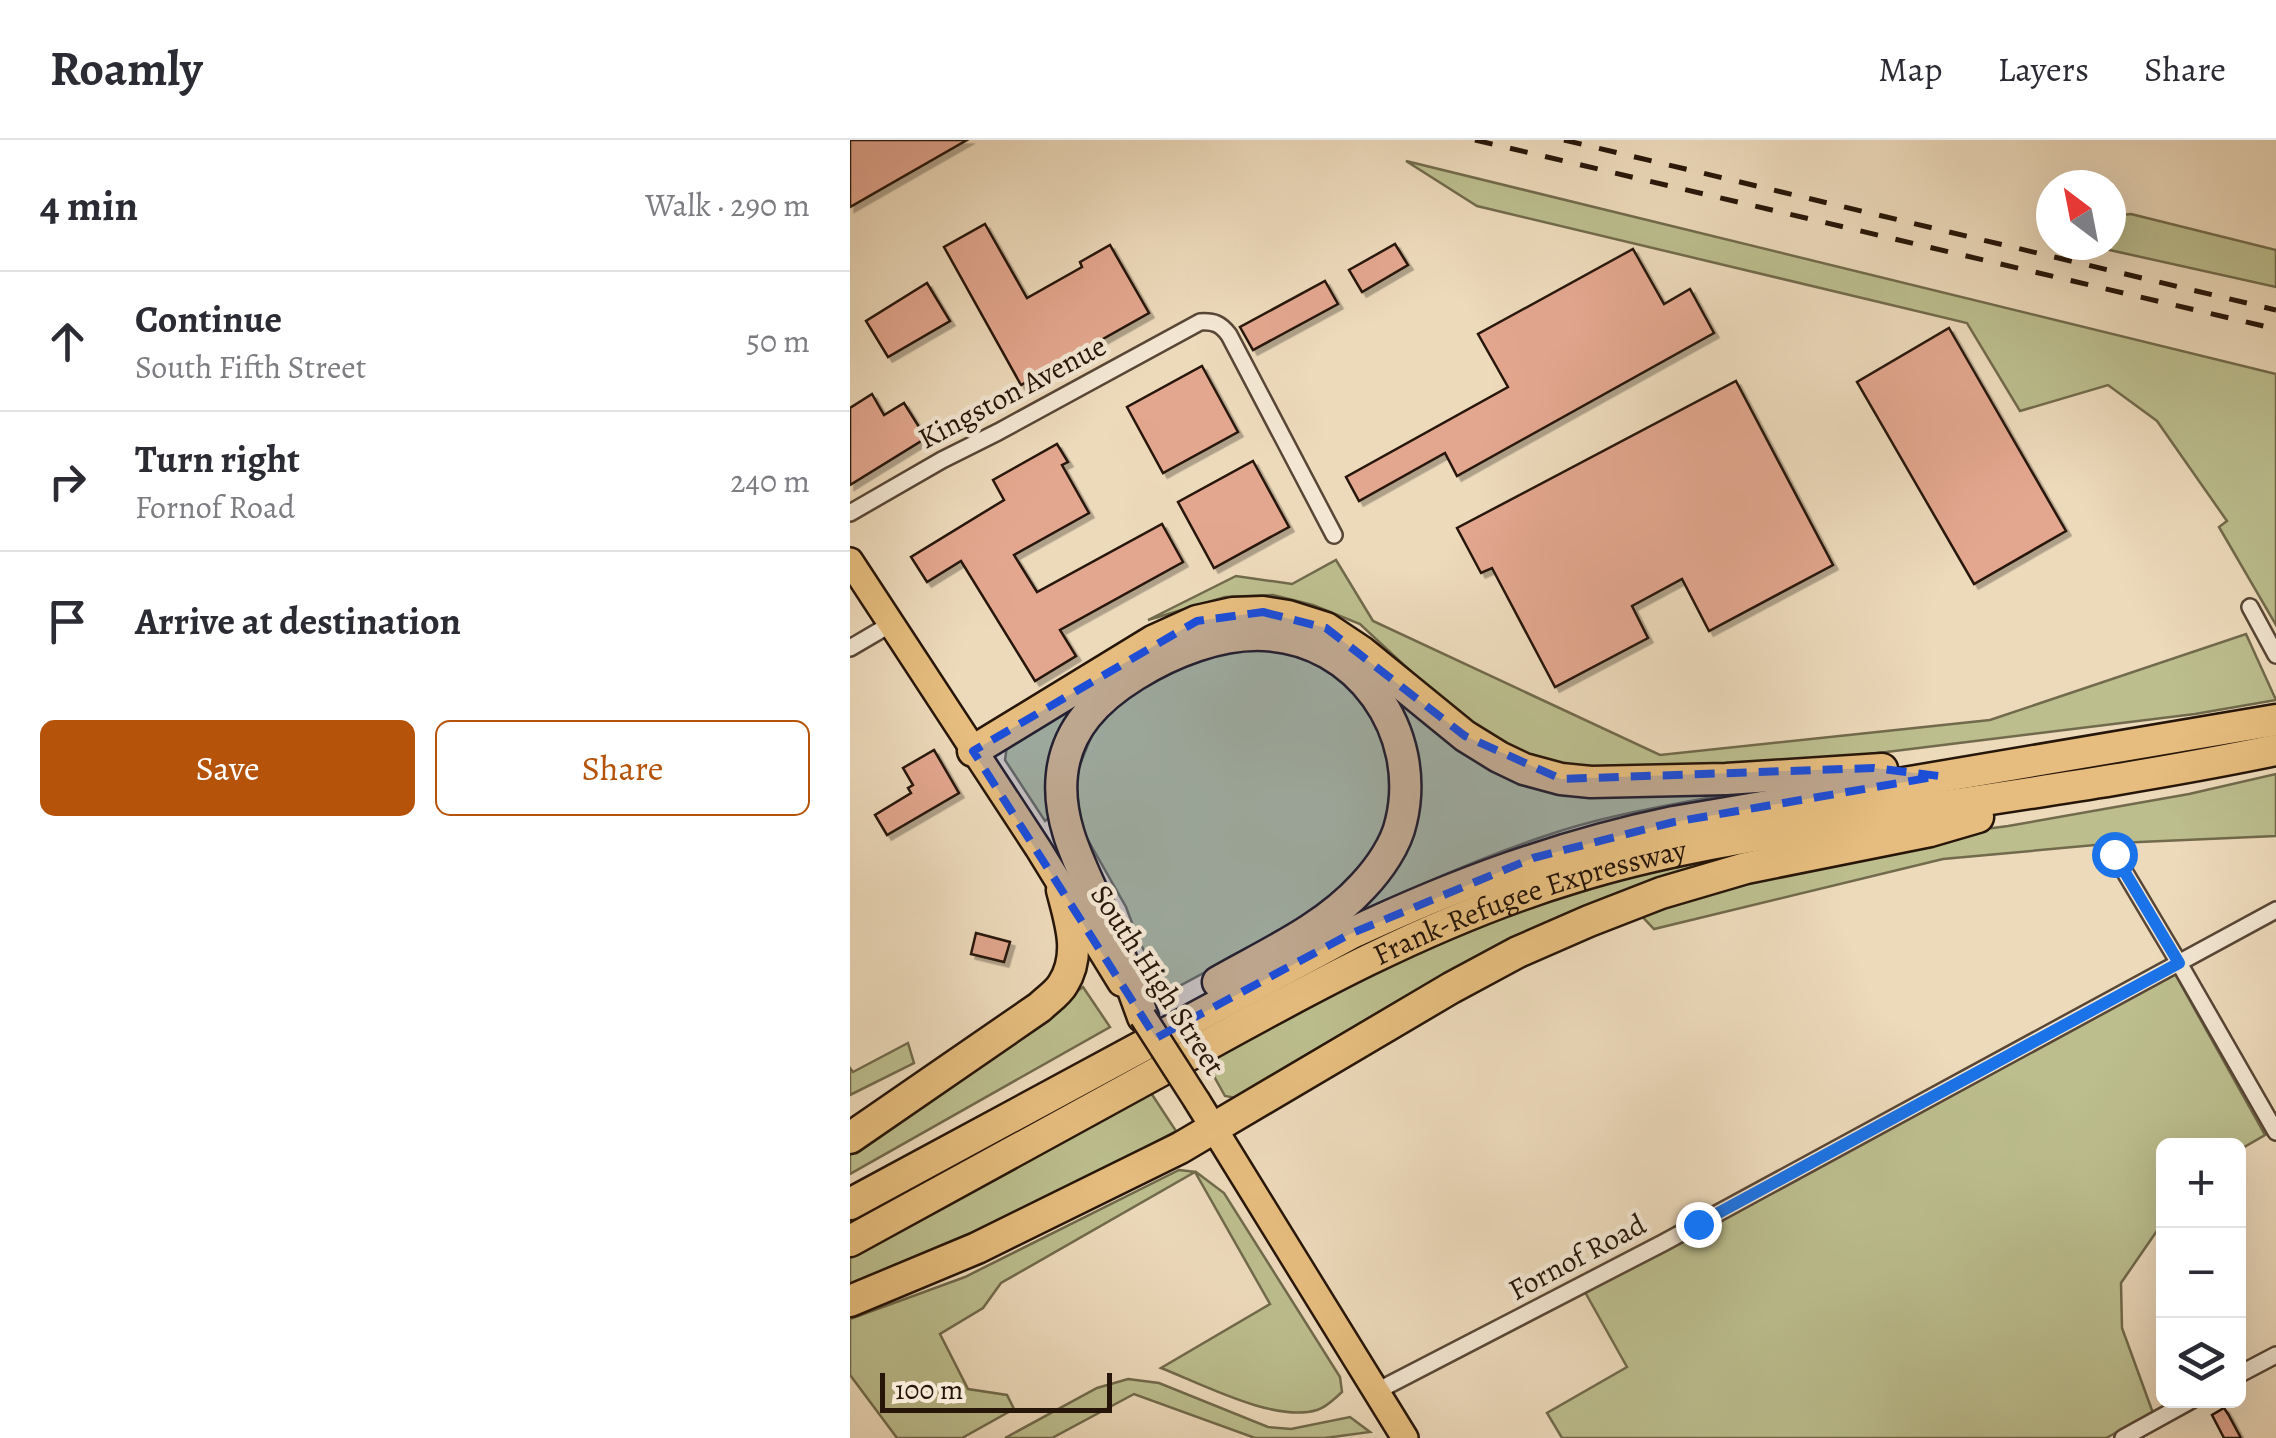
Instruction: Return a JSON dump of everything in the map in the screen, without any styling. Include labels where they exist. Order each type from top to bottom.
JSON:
[{"type":"highway","points":[[973,751],[1153,641],[1198,621],[1232,613],[1263,612],[1326,628],[1362,652],[1465,736],[1512,763],[1561,779],[1726,779],[1874,768],[1939,776]]},
{"type":"highway","points":[[932,1160],[1003,1108],[1326,919],[1364,886],[1401,825],[1406,781],[1404,757],[1384,707],[1361,676],[1316,646],[1283,638],[1246,636],[1170,656],[1109,691],[1081,723],[1068,749],[1062,774],[1062,801],[1072,844],[1117,965],[1142,1016]]},
{"type":"highway","name":"Frank-Refugee Expressway","points":[[850,1204],[1350,934],[1421,900],[1546,854],[1622,833],[1939,776],[2270,736]]},
{"type":"highway","name":"Frank-Refugee Expressway","points":[[850,1241],[1364,961],[1436,927],[1542,887],[1617,865],[1740,838],[2115,779],[2270,736]]},
{"type":"highway","points":[[850,1302],[977,1248],[1180,1148],[1450,988],[1518,952],[1624,906],[1746,868],[1930,831],[2115,779]]},
{"type":"highway","points":[[850,1138],[1040,1007],[1063,985],[1074,939],[1062,890]]},
{"type":"main road","name":"South High Street","points":[[850,561],[1062,890],[1117,965]]},
{"type":"main road","name":"South High Street","points":[[1142,1016],[1404,1438]]},
{"type":"street","name":"Kingston Avenue","points":[[850,512],[1200,322],[1212,321],[1229,335],[1334,536]]},
{"type":"street","points":[[2250,607],[2276,655]]},
{"type":"street","points":[[850,648],[891,624]]},
{"type":"street","points":[[2114,854],[2276,1132]]},
{"type":"street","name":"Fornof Road","points":[[1376,1391],[1663,1243],[2276,910]]},
{"type":"street","points":[[2246,1371],[2276,1355]]},
{"type":"street","points":[[2123,1438],[2177,1408]]},
{"type":"highlighted area","points":[[1263,612],[1326,628],[1465,736],[1561,779],[1874,768],[1939,776],[1674,822],[1533,858],[1350,934],[1156,1038],[973,751],[1197,621]]},
{"type":"green space","points":[[1406,161],[2276,374],[2276,625],[2219,527],[2227,521],[2157,421],[2108,385],[2020,411],[1967,323],[1477,206]]},
{"type":"green space","points":[[2126,214],[2276,250],[2276,287],[2126,254]]},
{"type":"green space","points":[[1336,560],[1373,621],[1660,755],[1990,720],[2246,634],[2276,700],[2195,714],[1854,756],[1602,772],[1546,762],[1475,731],[1360,624],[1313,605],[1273,595],[1225,597],[1148,620],[1236,576],[1292,584]]},
{"type":"green space","points":[[1248,645],[1328,662],[1386,732],[1393,808],[1381,843],[1361,873],[1328,901],[1170,991],[1140,944],[1126,907],[1080,826],[1070,790],[1093,732],[1118,703],[1145,684],[1197,660]]},
{"type":"green space","points":[[1380,683],[1476,758],[1744,791],[1617,816],[1542,837],[1462,867],[1331,927],[1400,847]]},
{"type":"green space","points":[[1082,695],[1050,817],[1045,821],[1005,760],[1008,738]]},
{"type":"green space","points":[[2276,774],[2276,836],[2117,843],[1943,859],[1654,929],[1637,911],[1746,874],[1933,836],[2189,794]]},
{"type":"green space","points":[[1721,858],[1723,865],[1236,1098],[1225,1096],[1206,1062],[1409,957],[1515,913],[1624,878]]},
{"type":"green space","points":[[2175,974],[2265,1135],[2246,1146],[2246,1138],[2156,1138],[2156,1232],[2121,1283],[2122,1328],[2153,1413],[2106,1438],[1562,1438],[1547,1413],[1627,1367],[1585,1292]]},
{"type":"green space","points":[[1083,987],[1110,1027],[850,1174],[850,1152]]},
{"type":"green space","points":[[908,1043],[914,1063],[850,1095],[850,1068],[853,1072]]},
{"type":"green space","points":[[1151,1093],[1176,1131],[1096,1174],[850,1292],[850,1257]]},
{"type":"green space","points":[[1179,1170],[1196,1172],[1224,1193],[1340,1377],[1342,1392],[1317,1410],[1281,1411],[1239,1400],[1161,1368],[1270,1304],[1195,1172],[1001,1283],[983,1308],[940,1334],[968,1389],[1007,1395],[1014,1409],[962,1438],[897,1438],[850,1375],[850,1319],[965,1277]]},
{"type":"green space","points":[[1128,1379],[1159,1383],[1268,1427],[1291,1429],[1350,1417],[1370,1432],[1325,1438],[1255,1438],[1134,1394],[1052,1438],[1005,1438],[1097,1388]]},
{"type":"building","points":[[850,140],[967,140],[850,207]]},
{"type":"building","points":[[985,224],[1027,298],[1082,267],[1080,262],[1110,245],[1149,313],[1021,385],[944,247]]},
{"type":"building","points":[[1395,244],[1408,265],[1362,292],[1349,270]]},
{"type":"building","points":[[1633,249],[1664,304],[1690,289],[1714,333],[1457,476],[1445,453],[1359,501],[1346,477],[1508,387],[1478,334]]},
{"type":"building","points":[[1325,281],[1338,304],[1253,350],[1240,327]]},
{"type":"building","points":[[927,283],[950,321],[888,357],[866,321]]},
{"type":"building","points":[[1949,328],[2066,531],[1974,584],[1857,382]]},
{"type":"building","points":[[1202,366],[1238,432],[1163,473],[1127,407]]},
{"type":"building","points":[[1736,381],[1833,565],[1709,631],[1682,579],[1632,606],[1648,638],[1555,687],[1492,568],[1481,573],[1457,528]]},
{"type":"building","points":[[872,394],[884,415],[904,403],[926,438],[850,485],[850,408]]},
{"type":"building","points":[[1057,444],[1068,462],[1062,465],[1089,513],[1014,555],[1037,592],[1162,524],[1183,562],[1060,630],[1076,656],[1035,681],[961,561],[927,582],[911,557],[1004,500],[993,480]]},
{"type":"building","points":[[1253,461],[1289,527],[1214,568],[1178,502]]},
{"type":"building","points":[[934,750],[959,793],[887,835],[875,815],[911,793],[908,788],[913,785],[903,768]]},
{"type":"building","points":[[976,933],[1010,942],[1004,962],[971,954]]},
{"type":"building","points":[[2224,1408],[2241,1438],[2224,1438],[2212,1415]]},
{"type":"railway","points":[[1475,140],[2276,329]]},
{"type":"railway","points":[[1564,140],[2276,310]]},
{"type":"route","points":[[1698,1224],[2179,963],[2114,854]]}]
